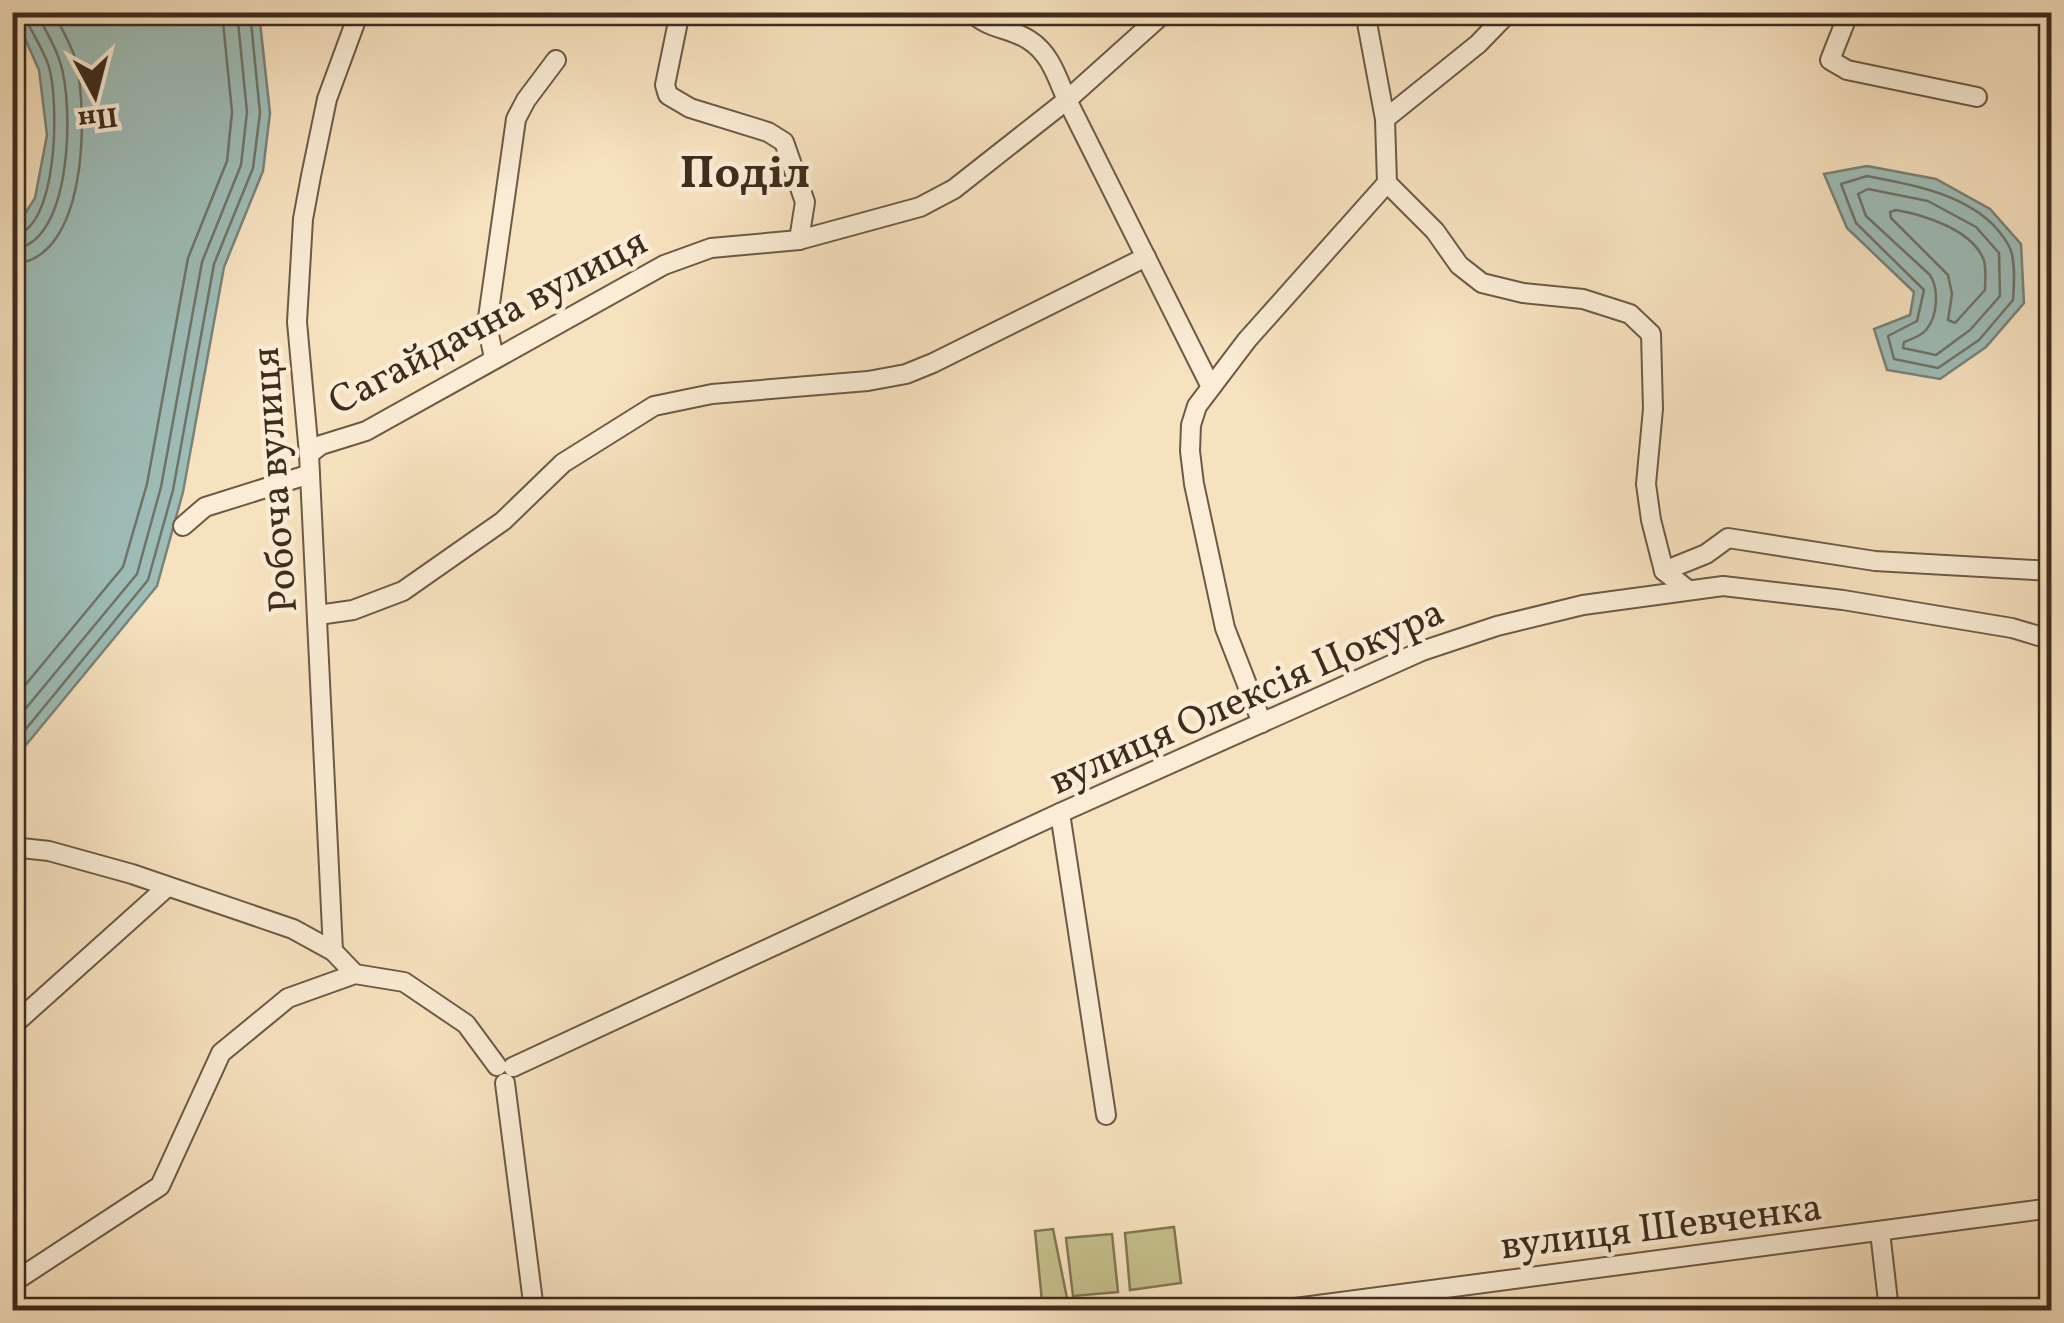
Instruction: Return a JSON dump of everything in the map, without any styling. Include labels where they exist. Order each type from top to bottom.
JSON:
[{"type":"street","name":"Робоча вулиця","points":[[333,952],[318,615],[298,322],[303,219],[327,99],[360,12]]},
{"type":"street","points":[[680,12],[665,85],[668,95],[690,108],[768,132],[784,142],[805,202],[798,240]]},
{"type":"street","points":[[972,12],[976,18],[1028,39],[1049,58],[1211,387]]},
{"type":"street","name":"Сагайдачна вулиця","points":[[309,454],[320,444],[366,431],[664,265],[711,248],[798,240],[920,207],[954,189],[1067,100],[1165,12]]},
{"type":"street","points":[[1365,12],[1385,119],[1387,184],[1435,231],[1459,265],[1482,283],[1522,293],[1583,299],[1630,314],[1651,334],[1653,409],[1646,484],[1655,543],[1664,571],[1687,589]]},
{"type":"street","points":[[1385,119],[1478,44],[1509,12]]},
{"type":"street","points":[[1849,12],[1830,60],[1846,70],[1977,97]]},
{"type":"street","points":[[494,358],[487,325],[516,119],[556,60]]},
{"type":"street","points":[[1262,723],[1225,628],[1194,484],[1191,424],[1211,387],[1298,278],[1387,184]]},
{"type":"street","points":[[318,615],[353,610],[403,591],[503,521],[563,463],[654,406],[712,394],[906,374],[1146,257]]},
{"type":"street","points":[[183,526],[205,507],[310,474]]},
{"type":"street","points":[[1664,571],[1706,554],[1728,538],[1875,560],[2052,570]]},
{"type":"street","name":"вулиця Олексія Цокура","points":[[505,1072],[1060,813],[1460,637],[1583,605],[1723,586],[1843,600],[2012,628],[2052,640]]},
{"type":"street","points":[[1060,813],[1106,1115]]},
{"type":"street","points":[[12,847],[66,856],[132,874],[293,929],[333,952],[354,974]]},
{"type":"street","points":[[12,1026],[166,888]]},
{"type":"street","points":[[12,1283],[160,1186],[221,1052],[288,998],[354,974],[404,982],[466,1024],[505,1072],[534,1310]]},
{"type":"street","name":"вулиця Шевченка","points":[[1280,1310],[2052,1208]]},
{"type":"street","points":[[1880,1232],[1890,1310]]},
{"type":"shaded area","points":[[1174,1227],[1181,1283],[1130,1290],[1125,1233]]},
{"type":"shaded area","points":[[1053,1229],[1067,1298],[1042,1301],[1035,1231]]},
{"type":"shaded area","points":[[1112,1234],[1118,1292],[1073,1296],[1066,1238]]},
{"type":"water","points":[[13,12],[259,13],[270,113],[263,171],[224,267],[183,492],[157,586],[26,745],[13,749],[13,232],[35,198],[47,135],[39,70]]},
{"type":"water","points":[[1867,166],[1936,179],[1990,209],[2021,244],[2024,303],[1986,347],[1940,379],[1887,370],[1874,329],[1910,315],[1914,292],[1847,228],[1824,174]]},
{"type":"district","name":"Поділ","points":[[745,171]]}]
